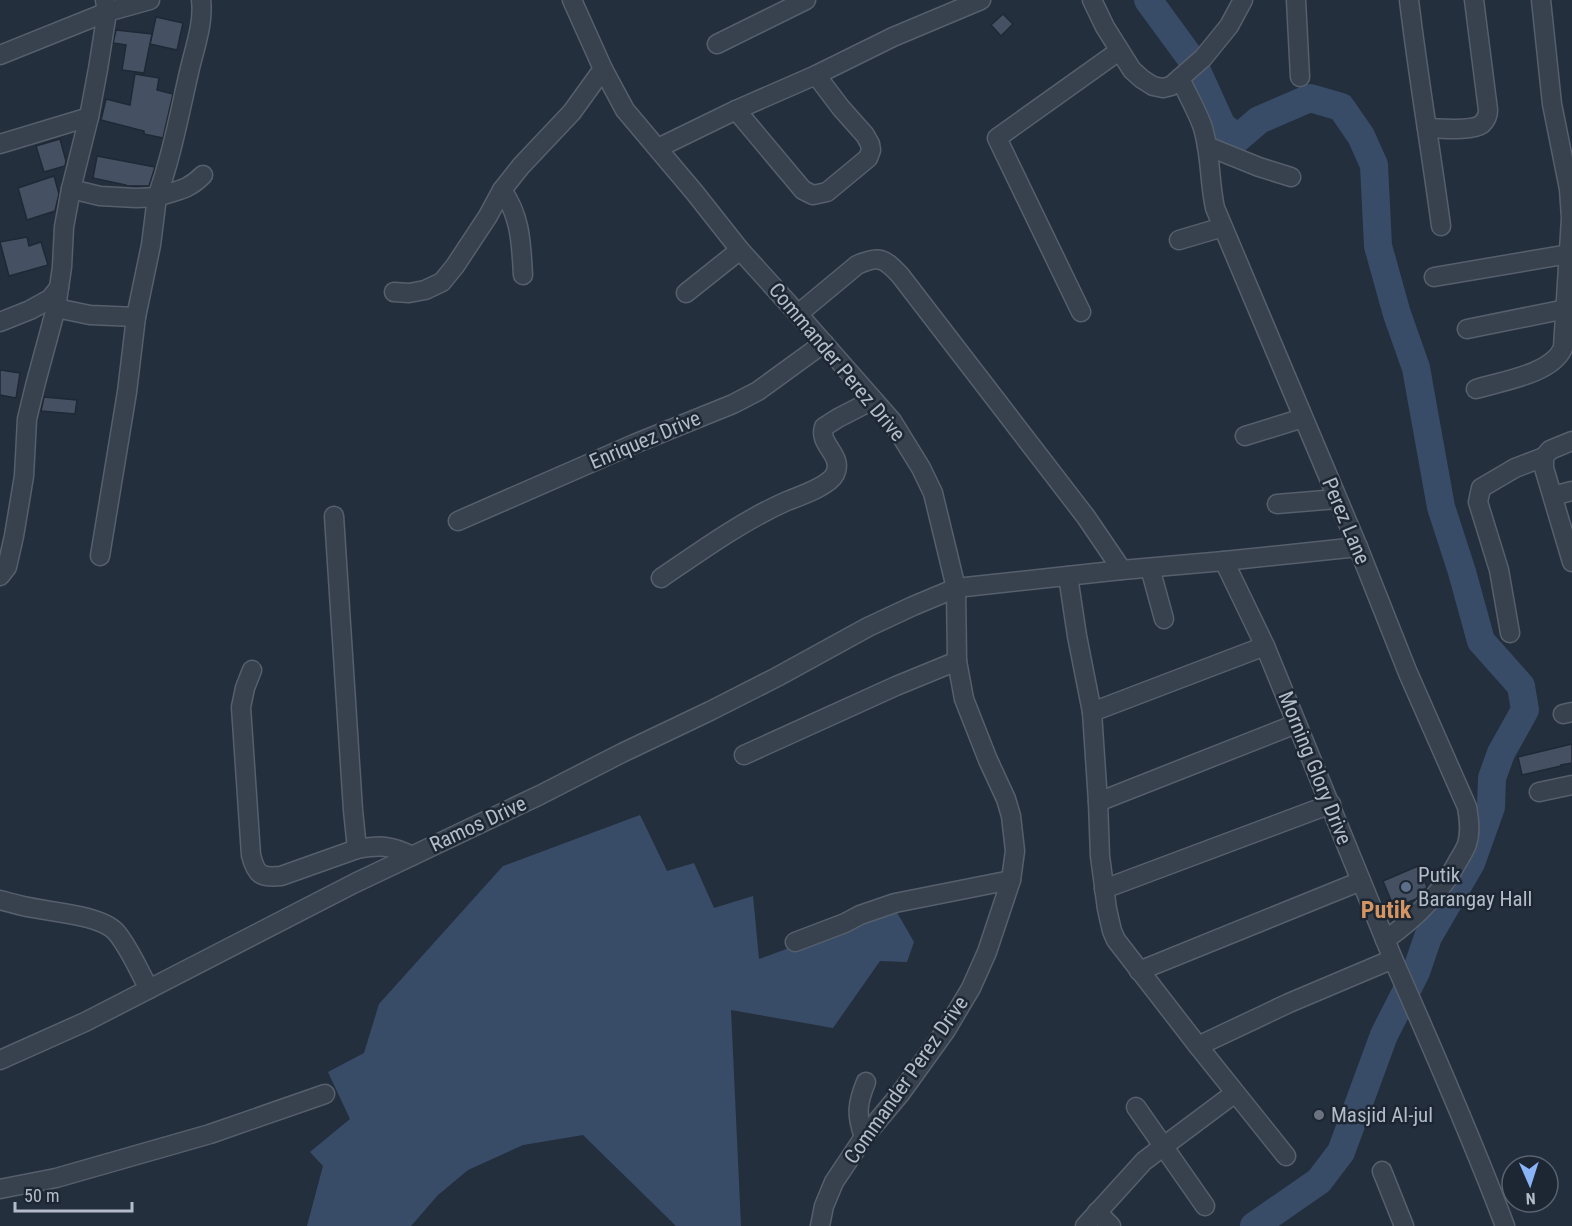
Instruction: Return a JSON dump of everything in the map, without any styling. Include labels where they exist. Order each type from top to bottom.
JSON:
[{"type":"street","points":[[0,55],[106,6],[150,0]]},
{"type":"street","points":[[100,556],[127,392],[136,317],[151,245],[157,197],[171,150],[195,46],[202,9],[201,0]]},
{"type":"street","name":"Commander Perez Drive","points":[[572,0],[603,69],[625,110],[740,250],[892,421],[921,468],[933,493],[956,588],[957,661],[964,699],[1011,816],[1015,851],[1011,880],[987,952],[966,996],[939,1039],[900,1094],[864,1137],[834,1182],[824,1206],[820,1226]]},
{"type":"street","points":[[717,44],[806,0]]},
{"type":"street","points":[[658,148],[903,33],[981,0]]},
{"type":"street","points":[[1092,0],[1105,27],[1132,70],[1153,86],[1163,88],[1171,86],[1203,58],[1229,26],[1243,0]]},
{"type":"street","points":[[1296,0],[1300,77]]},
{"type":"street","points":[[1409,0],[1416,63],[1441,226]]},
{"type":"street","points":[[1427,128],[1471,128],[1482,123],[1487,117],[1474,0]]},
{"type":"street","points":[[1476,389],[1542,370],[1559,356],[1563,348],[1571,218],[1568,156],[1552,104],[1540,0]]},
{"type":"street","points":[[0,576],[7,567],[14,536],[24,476],[27,419],[56,308],[64,227],[89,117],[106,6]]},
{"type":"street","points":[[1082,312],[997,138],[1119,51]]},
{"type":"street","points":[[394,292],[409,293],[425,290],[442,282],[488,216],[502,190],[521,166],[572,112],[603,69]]},
{"type":"street","points":[[736,110],[803,190],[813,195],[827,192],[868,158],[871,150],[865,135],[816,75]]},
{"type":"street","name":"Perez Lane","points":[[1183,76],[1207,146],[1210,184],[1215,208],[1358,547],[1408,673],[1467,807],[1470,824],[1467,845],[1452,874],[1429,903],[1385,940]]},
{"type":"street","points":[[0,144],[89,117]]},
{"type":"street","points":[[1207,146],[1291,177]]},
{"type":"street","points":[[71,189],[100,196],[157,197],[186,189],[203,175]]},
{"type":"street","points":[[502,190],[519,224],[523,275]]},
{"type":"street","points":[[1179,240],[1223,227]]},
{"type":"street","points":[[686,293],[740,250]]},
{"type":"street","points":[[1434,277],[1569,254]]},
{"type":"street","points":[[798,314],[857,265],[879,258],[888,263],[900,275],[1086,516],[1122,570]]},
{"type":"street","points":[[0,322],[50,299],[59,288]]},
{"type":"street","points":[[56,308],[90,315],[136,317]]},
{"type":"street","points":[[1467,329],[1566,309]]},
{"type":"street","name":"Enriquez Drive","points":[[458,521],[634,444],[733,404],[758,391],[824,343]]},
{"type":"street","points":[[661,578],[719,537],[767,510],[823,485],[832,478],[836,461],[823,436],[824,427],[873,400]]},
{"type":"street","points":[[1245,435],[1303,418]]},
{"type":"street","points":[[1510,633],[1499,570],[1478,502],[1481,488],[1515,468],[1544,457],[1550,450],[1572,441]]},
{"type":"street","points":[[1544,457],[1544,468],[1572,562]]},
{"type":"street","points":[[1553,496],[1572,491]]},
{"type":"street","points":[[1277,504],[1337,499]]},
{"type":"street","points":[[334,516],[357,849]]},
{"type":"street","points":[[956,588],[1358,547]]},
{"type":"street","name":"Morning Glory Drive","points":[[1224,561],[1265,646],[1505,1226]]},
{"type":"street","points":[[1150,568],[1164,619]]},
{"type":"street","points":[[1068,576],[1092,712],[1100,856],[1112,931],[1139,971],[1286,1156]]},
{"type":"street","name":"Ramos Drive","points":[[0,1060],[85,1022],[412,856],[720,707],[868,627],[956,588]]},
{"type":"street","points":[[1092,712],[1265,646]]},
{"type":"street","points":[[744,755],[957,661]]},
{"type":"street","points":[[252,670],[241,708],[251,855],[254,867],[262,876],[281,876],[357,849],[369,847],[398,849],[412,856]]},
{"type":"street","points":[[1098,802],[1296,724]]},
{"type":"street","points":[[1539,792],[1571,790]]},
{"type":"street","points":[[1104,889],[1330,804]]},
{"type":"street","points":[[795,942],[895,903],[1011,880]]},
{"type":"street","points":[[1139,971],[1361,881]]},
{"type":"street","points":[[0,900],[105,924],[116,931],[149,989]]},
{"type":"street","points":[[1198,1046],[1289,1003],[1393,959]]},
{"type":"street","points":[[864,1137],[857,1112],[859,1099],[866,1082]]},
{"type":"street","points":[[1111,1226],[1091,1219],[1144,1161],[1235,1093]]},
{"type":"street","points":[[0,1189],[56,1178],[210,1134],[325,1094]]},
{"type":"street","points":[[1136,1107],[1205,1206]]},
{"type":"street","points":[[1382,1171],[1404,1226]]},
{"type":"water","points":[[640,815],[667,871],[694,863],[714,908],[753,896],[759,959],[895,909],[914,942],[907,962],[880,961],[833,1028],[731,1010],[741,1226],[676,1226],[583,1135],[523,1145],[468,1170],[438,1195],[411,1226],[307,1226],[323,1166],[310,1152],[350,1119],[328,1072],[364,1053],[379,1004],[503,866]]},
{"type":"building","points":[[1003,14],[1013,24],[1001,36],[991,25]]},
{"type":"building","points":[[156,17],[183,23],[177,50],[150,44]]},
{"type":"building","points":[[116,30],[152,34],[144,73],[122,70],[126,45],[113,43]]},
{"type":"building","points":[[135,74],[159,78],[157,90],[173,94],[163,138],[101,120],[106,99],[130,105]]},
{"type":"building","points":[[60,139],[66,161],[65,166],[44,172],[36,146]]},
{"type":"building","points":[[97,156],[155,167],[149,186],[126,186],[93,178]]},
{"type":"building","points":[[54,176],[59,194],[55,211],[27,220],[18,188]]},
{"type":"building","points":[[27,237],[29,246],[41,242],[48,265],[9,276],[0,242]]},
{"type":"building","points":[[0,370],[20,373],[16,398],[0,395]]},
{"type":"building","points":[[44,397],[77,400],[75,414],[41,411]]},
{"type":"building","points":[[1572,744],[1572,763],[1522,775],[1518,757]]},
{"type":"building","name":"Putik Barangay Hall","points":[[1418,866],[1427,887],[1416,899],[1394,908],[1383,881]]},
{"type":"waterway","points":[[1148,0],[1192,60],[1222,126],[1238,138],[1259,120],[1310,98],[1341,107],[1361,136],[1374,165],[1378,246],[1397,314],[1416,368],[1441,507],[1481,641],[1521,686],[1525,710],[1501,753],[1492,778],[1491,807],[1471,863],[1428,937],[1416,972],[1384,1035],[1341,1152],[1319,1181],[1254,1226]]},
{"type":"place","name":"Putik Barangay Hall","points":[[1406,887]]},
{"type":"place","name":"Masjid Al-jul","points":[[1319,1115]]},
{"type":"district","name":"Putik","points":[[1386,910]]}]
